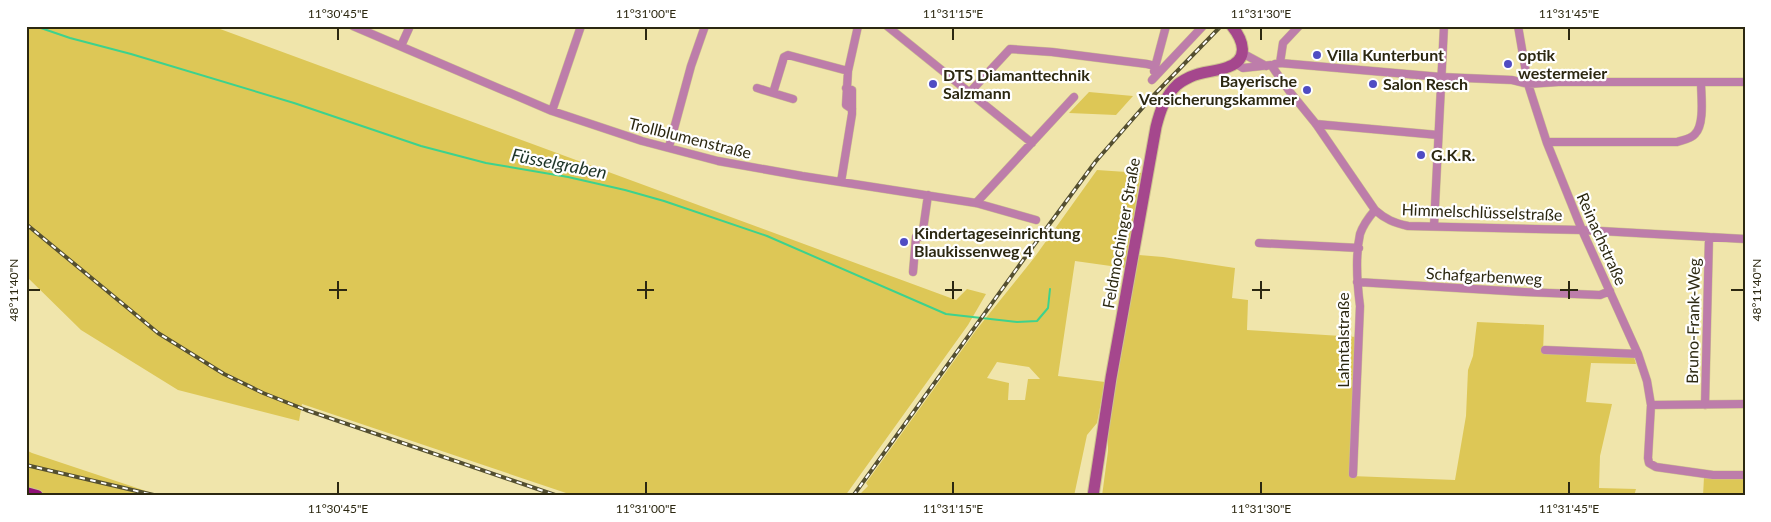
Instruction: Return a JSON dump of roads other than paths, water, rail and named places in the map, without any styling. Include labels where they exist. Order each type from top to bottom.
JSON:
[{"type":"main road","points":[[1238,29],[1242,43],[1239,58]]},
{"type":"main road","name":"Feldmochinger Straße","points":[[1093,496],[1111,378],[1161,110],[1168,96],[1189,77],[1226,68],[1239,58]]},
{"type":"main road","points":[[26,493],[37,496]]},
{"type":"street","name":"Trollblumenstraße","points":[[353,26],[552,111],[622,135],[718,161],[976,203],[1036,220]]},
{"type":"street","points":[[401,46],[410,26]]},
{"type":"street","points":[[552,111],[581,26]]},
{"type":"street","points":[[669,147],[705,26]]},
{"type":"street","points":[[841,182],[852,109],[846,105],[846,88],[858,26]]},
{"type":"street","points":[[886,26],[1032,143]]},
{"type":"street","points":[[1166,26],[1152,80],[1203,26]]},
{"type":"street","points":[[1280,63],[1283,43],[1299,26]]},
{"type":"street","points":[[1434,226],[1444,26]]},
{"type":"street","name":"Reinachstraße","points":[[1518,26],[1528,84],[1547,142],[1582,230],[1638,354],[1647,381],[1651,406],[1649,464],[1713,474],[1745,475]]},
{"type":"street","points":[[970,92],[1010,49],[1098,57],[1155,66]]},
{"type":"street","points":[[773,93],[784,57],[788,55],[848,71]]},
{"type":"street","points":[[1239,58],[1269,66]]},
{"type":"street","points":[[1239,58],[1243,68],[1280,63],[1441,77],[1512,80],[1528,84],[1558,82],[1745,82]]},
{"type":"street","name":"Himmelschlüsselstraße","points":[[1269,66],[1316,124],[1375,210],[1393,222],[1408,226],[1582,230],[1745,239]]},
{"type":"street","points":[[1547,142],[1671,142],[1689,139],[1695,135],[1701,121],[1701,82]]},
{"type":"street","points":[[757,88],[793,99]]},
{"type":"street","points":[[976,203],[1074,97]]},
{"type":"street","points":[[1316,124],[1438,134]]},
{"type":"street","points":[[913,272],[916,237],[922,238],[928,195]]},
{"type":"street","name":"Lahntalstraße","points":[[1353,474],[1360,306],[1357,282],[1360,234],[1375,210]]},
{"type":"street","name":"Bruno-Frank-Weg","points":[[1704,405],[1709,237]]},
{"type":"street","points":[[1259,243],[1359,248]]},
{"type":"street","name":"Schafgarbenweg","points":[[1357,282],[1600,295],[1610,291]]},
{"type":"street","points":[[1545,350],[1638,354]]},
{"type":"street","points":[[1651,406],[1745,404]]},
{"type":"waterway","name":"Füsselgraben","points":[[35,26],[70,38],[131,54],[294,103],[421,146],[486,163],[568,177],[664,201],[767,236],[946,314],[1017,322],[1037,321],[1048,308],[1050,289]]},
{"type":"railway","points":[[853,496],[1096,161],[1152,97],[1221,26]]},
{"type":"railway","points":[[26,224],[158,333],[224,374],[263,393],[306,410],[558,496]]},
{"type":"railway","points":[[26,465],[158,496]]},
{"type":"place","name":"Villa Kunterbunt","points":[[1317,55]]},
{"type":"place","name":"optik westermeier","points":[[1508,64]]},
{"type":"place","name":"DTS Diamanttechnik Salzmann","points":[[933,84]]},
{"type":"place","name":"Salon Resch","points":[[1373,84]]},
{"type":"place","name":"Bayerische Versicherungskammer","points":[[1307,90]]},
{"type":"place","name":"G.K.R.","points":[[1421,155]]},
{"type":"place","name":"Kindertageseinrichtung Blaukissenweg 4","points":[[904,242]]}]
